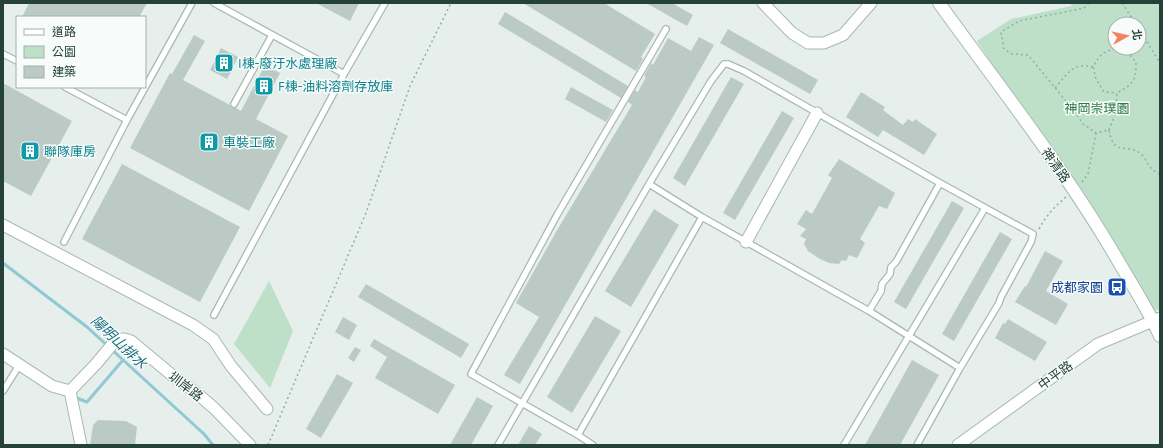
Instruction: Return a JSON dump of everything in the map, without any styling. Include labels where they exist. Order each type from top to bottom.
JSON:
[{"type":"street","points":[[763,3],[792,34],[808,43],[824,43],[843,35],[871,3]]},
{"type":"street","name":"神清路","points":[[939,3],[1074,190],[1157,320],[1160,336]]},
{"type":"street","points":[[746,242],[817,113]]},
{"type":"street","points":[[3,225],[193,325],[213,339],[231,366],[267,409]]},
{"type":"street","name":"中平路","points":[[958,445],[1098,344],[1157,320]]},
{"type":"street","name":"圳岸路","points":[[70,391],[96,364],[116,340],[124,339],[130,341],[194,391],[214,408],[250,445]]},
{"type":"street","points":[[3,354],[52,386],[70,391],[81,445]]},
{"type":"lane","points":[[146,86],[192,3]]},
{"type":"lane","points":[[214,3],[344,74]]},
{"type":"lane","points":[[214,315],[384,3]]},
{"type":"lane","points":[[593,445],[471,374],[557,215],[666,30]]},
{"type":"lane","points":[[234,104],[272,35]]},
{"type":"lane","points":[[3,54],[16,60]]},
{"type":"lane","points":[[498,445],[711,81],[724,64],[728,64],[744,71],[940,183],[1033,234],[1031,242],[999,303],[960,368],[917,445]]},
{"type":"lane","points":[[67,88],[127,120]]},
{"type":"lane","points":[[64,242],[145,88]]},
{"type":"lane","points":[[869,311],[881,291],[882,284],[890,274],[891,267],[896,262],[940,183]]},
{"type":"lane","points":[[650,184],[702,217],[869,311],[960,368]]},
{"type":"lane","points":[[844,445],[985,208]]},
{"type":"lane","points":[[578,435],[702,217]]},
{"type":"lane","points":[[3,390],[20,364]]},
{"type":"path","points":[[268,445],[366,212],[410,86],[451,3]]},
{"type":"path","points":[[1089,3],[1084,8],[1019,21],[1001,32],[1004,49],[1012,54],[1028,55],[1054,89],[1076,113],[1082,123],[1096,133],[1109,130]]},
{"type":"path","points":[[1122,3],[1130,16]]},
{"type":"path","points":[[1147,42],[1160,63]]},
{"type":"path","points":[[1107,50],[1098,58],[1093,67],[1096,79],[1104,92],[1117,94],[1130,86],[1136,76],[1136,62],[1131,56]]},
{"type":"path","points":[[1054,89],[1073,67],[1084,65],[1093,67]]},
{"type":"path","points":[[1117,94],[1115,115],[1109,130],[1111,141],[1119,148],[1135,150],[1142,155],[1151,169],[1160,174]]},
{"type":"path","points":[[1033,234],[1056,205],[1074,190],[1088,174],[1096,133]]},
{"type":"green space","name":"神岡崇璞園","points":[[1072,3],[1160,3],[1160,309],[1155,311],[977,41],[1011,19],[1071,6]]},
{"type":"green space","points":[[269,281],[293,331],[270,388],[234,344]]},
{"type":"building","points":[[29,3],[147,3],[140,16],[22,16]]},
{"type":"building","points":[[316,3],[359,3],[350,21]]},
{"type":"building","points":[[523,3],[604,3],[655,34],[641,57],[643,59],[636,71]]},
{"type":"building","points":[[646,3],[672,3],[693,15],[687,26]]},
{"type":"building","points":[[505,12],[628,86],[621,98],[498,24]]},
{"type":"building","points":[[728,29],[818,80],[810,94],[720,43]]},
{"type":"building","name":"車裝工廠","points":[[194,35],[205,41],[183,80],[230,105],[232,108],[236,108],[241,111],[265,65],[280,73],[256,119],[288,136],[249,211],[130,148],[170,73],[172,74]]},
{"type":"building","points":[[699,37],[714,45],[520,384],[504,375],[539,317],[516,303],[556,232],[632,105],[628,102],[635,90],[638,92],[651,63],[653,65],[668,38],[691,51]]},
{"type":"building","name":"I棟-廢汙水處理廠","points":[[221,48],[238,57],[227,79],[210,70]]},
{"type":"building","points":[[731,77],[744,84],[685,186],[673,178]]},
{"type":"building","name":"聯隊庫房","points":[[3,83],[72,121],[31,196],[3,181]]},
{"type":"building","points":[[571,87],[613,110],[606,122],[565,99]]},
{"type":"building","points":[[861,92],[885,107],[883,110],[903,125],[908,119],[913,122],[915,119],[937,134],[924,155],[883,130],[878,137],[846,117]]},
{"type":"building","points":[[782,111],[794,118],[735,220],[723,213]]},
{"type":"building","points":[[839,159],[895,193],[887,209],[879,206],[860,239],[865,243],[857,258],[849,255],[846,261],[842,260],[839,264],[829,263],[808,251],[804,244],[806,239],[800,236],[806,229],[797,224],[806,210],[812,214],[832,178],[828,175]]},
{"type":"building","points":[[122,164],[240,227],[200,302],[82,239]]},
{"type":"building","points":[[952,201],[964,208],[906,309],[894,302]]},
{"type":"building","points":[[654,209],[679,225],[631,307],[605,291]]},
{"type":"building","points":[[1000,232],[1012,239],[954,341],[942,334]]},
{"type":"building","points":[[1045,251],[1063,261],[1046,291],[1068,304],[1056,325],[1015,302],[1025,286],[1026,287]]},
{"type":"building","points":[[366,284],[469,344],[461,358],[358,297]]},
{"type":"building","points":[[595,316],[621,331],[572,413],[547,397]]},
{"type":"building","points":[[343,317],[357,325],[349,340],[335,332]]},
{"type":"building","points":[[1008,319],[1047,342],[1035,361],[995,338],[1003,323],[1005,324]]},
{"type":"building","points":[[374,339],[455,385],[438,414],[375,378],[387,357],[370,346]]},
{"type":"building","points":[[355,347],[361,350],[354,362],[348,358]]},
{"type":"building","points":[[912,360],[939,375],[900,445],[865,445]]},
{"type":"building","points":[[337,374],[353,383],[321,438],[306,429]]},
{"type":"building","points":[[477,397],[493,406],[471,445],[450,445]]},
{"type":"building","points":[[98,420],[126,421],[137,427],[135,445],[90,445],[93,425]]},
{"type":"building","points":[[529,426],[542,434],[535,445],[518,445]]},
{"type":"waterway","name":"陽明山排水","points":[[3,263],[87,327],[204,434],[213,445]]},
{"type":"waterway","points":[[74,397],[87,402],[123,360]]},
{"type":"place","name":"I棟-廢汙水處理廠","points":[[224,63]]},
{"type":"place","name":"F棟-油料溶劑存放庫","points":[[264,86]]},
{"type":"place","name":"車裝工廠","points":[[209,142]]},
{"type":"place","name":"聯隊庫房","points":[[30,151]]},
{"type":"place","name":"成都家園","points":[[1117,287]]}]
